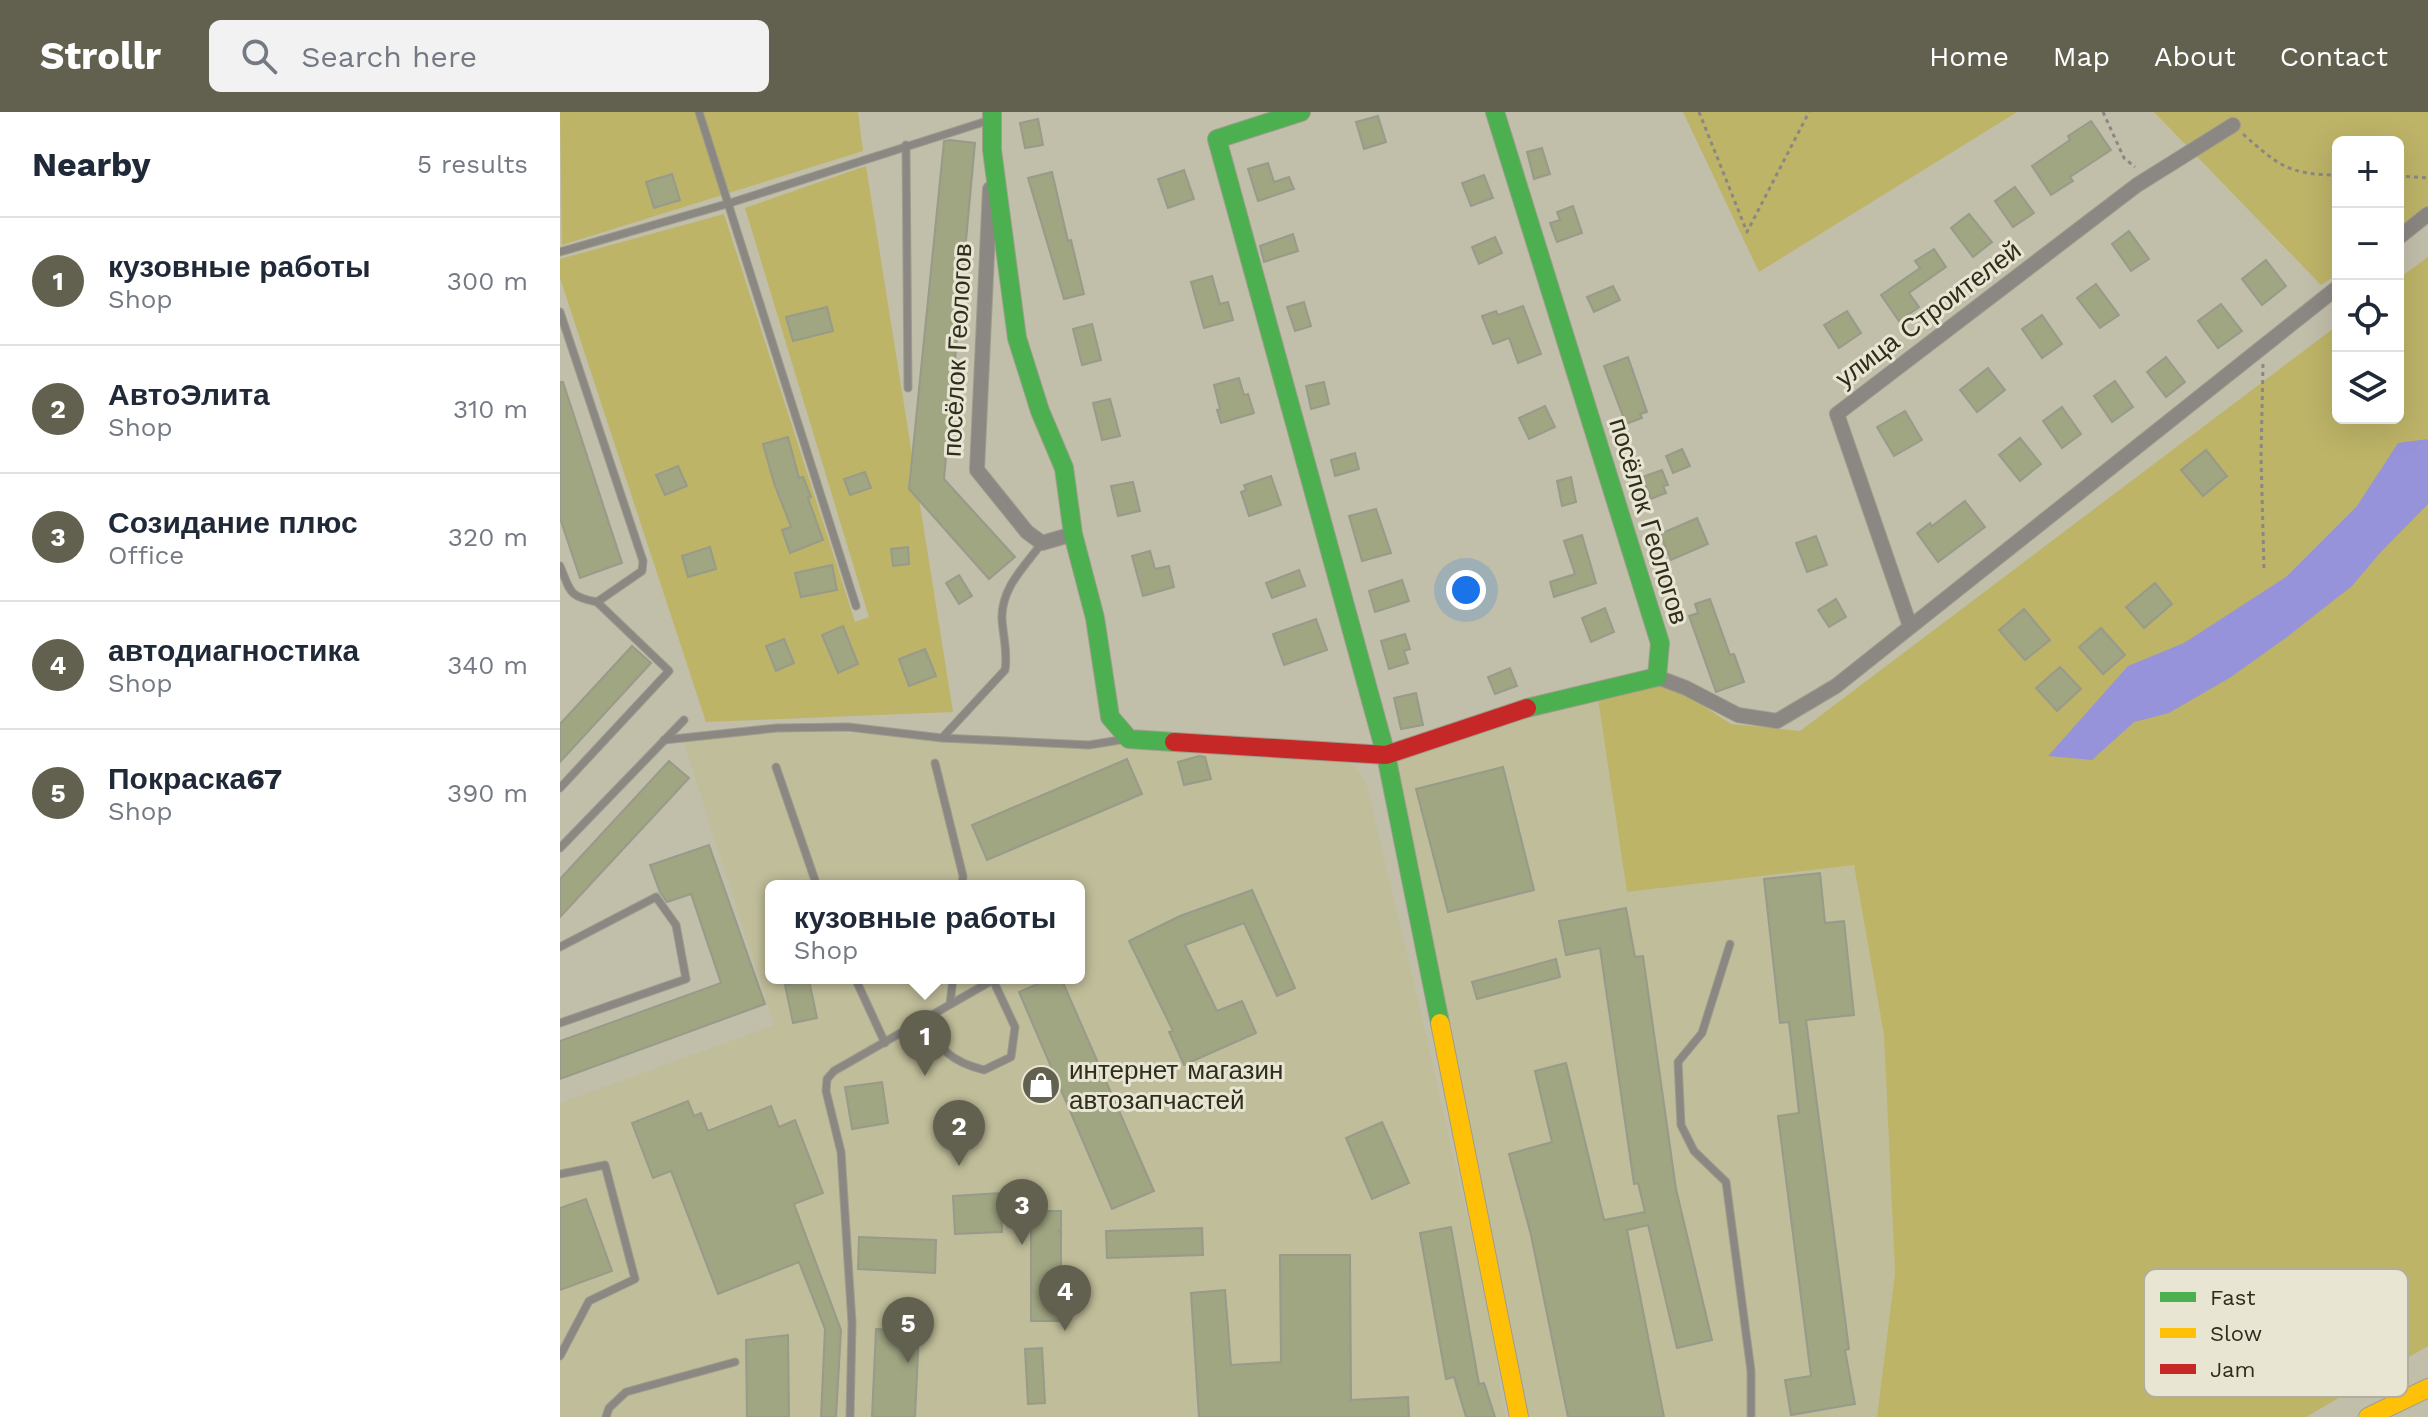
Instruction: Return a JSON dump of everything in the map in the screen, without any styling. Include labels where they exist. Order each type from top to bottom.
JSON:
[{"type":"street","points":[[1301,112],[1217,139],[1386,755],[1519,1417]]},
{"type":"street","name":"посёлок Геологов","points":[[1495,112],[1660,643],[1657,677]]},
{"type":"street","name":"посёлок Геологов","points":[[993,115],[977,470],[1027,532],[1042,543]]},
{"type":"street","name":"улица Строителей","points":[[1910,626],[1837,414],[2147,178],[2233,125]]},
{"type":"street","name":"посёлок Геологов","points":[[992,150],[1017,338],[1040,411],[1064,468],[1073,534],[1095,618],[1110,717],[1129,739]]},
{"type":"street","points":[[2404,233],[2428,214]]},
{"type":"street","points":[[1129,739],[1386,755],[1539,704],[1657,677],[1738,715],[1777,721],[1836,686],[2332,292]]},
{"type":"street","points":[[1042,543],[1073,534]]},
{"type":"street","points":[[2368,1417],[2428,1388]]},
{"type":"lane","points":[[699,112],[856,606]]},
{"type":"lane","points":[[560,252],[730,203],[993,115]]},
{"type":"lane","points":[[906,145],[908,388]]},
{"type":"lane","points":[[560,312],[643,561],[642,571],[597,602]]},
{"type":"lane","points":[[942,738],[1005,670],[1007,659],[1002,616],[1005,592],[1042,543]]},
{"type":"lane","points":[[560,566],[571,593],[578,598],[597,602],[669,671],[560,788]]},
{"type":"lane","points":[[560,593],[567,584]]},
{"type":"lane","points":[[560,848],[684,720]]},
{"type":"lane","points":[[664,740],[777,728],[834,727],[942,738],[1089,745],[1129,739]]},
{"type":"lane","points":[[935,763],[963,880]]},
{"type":"lane","points":[[776,767],[815,880]]},
{"type":"lane","points":[[560,947],[656,897],[676,925],[686,979],[560,1023]]},
{"type":"lane","points":[[1730,944],[1702,1033],[1678,1062],[1681,1125],[1694,1151],[1726,1182],[1751,1371],[1751,1417]]},
{"type":"lane","points":[[858,984],[885,1043]]},
{"type":"lane","points":[[950,1004],[952,984]]},
{"type":"lane","points":[[850,1417],[852,1323],[841,1152],[826,1091],[827,1079],[834,1071],[986,984]]},
{"type":"lane","points":[[922,1020],[945,1053],[961,1064],[984,1070],[1011,1057],[1015,1027],[995,984]]},
{"type":"lane","points":[[560,1174],[605,1165],[635,1279],[589,1301],[560,1356]]},
{"type":"lane","points":[[606,1417],[609,1408],[626,1392],[735,1362]]},
{"type":"path","points":[[1699,112],[1747,232],[1809,112]]},
{"type":"path","points":[[2103,112],[2124,158],[2147,178]]},
{"type":"path","points":[[2233,125],[2278,165],[2316,175],[2332,175]]},
{"type":"path","points":[[2404,176],[2427,178],[2428,171]]},
{"type":"path","points":[[2263,346],[2261,456],[2264,569]]},
{"type":"shaded area","points":[[560,112],[858,112],[863,151],[562,245]]},
{"type":"shaded area","points":[[1683,112],[2017,112],[1759,272]]},
{"type":"shaded area","points":[[2154,112],[2428,112],[2428,216],[2404,232],[2404,136],[2332,136],[2332,278],[2321,285]]},
{"type":"shaded area","points":[[866,166],[953,712],[706,722],[560,278],[560,259],[724,214],[855,622],[869,617],[745,208]]},
{"type":"shaded area","points":[[2428,257],[2428,1346],[2408,1358],[2408,1269],[2144,1269],[2144,1397],[2340,1397],[2306,1417],[1877,1417],[1895,1273],[1884,1035],[1854,865],[1627,892],[1597,692],[1670,684],[1731,724],[1800,731],[2332,330],[2332,424],[2404,424],[2404,275]]},
{"type":"shaded area","points":[[2428,439],[2428,504],[2352,586],[2231,677],[2169,713],[2134,722],[2092,760],[2048,756],[2128,666],[2184,643],[2286,577],[2357,506],[2398,443]]},
{"type":"shaded area","points":[[1597,692],[1627,892],[1854,864],[1884,1035],[1895,1273],[1877,1417],[1523,1417],[1388,750]]},
{"type":"shaded area","points":[[772,730],[1128,745],[1352,761],[1366,782],[1422,1017],[1488,1310],[1505,1417],[560,1417],[560,1103],[774,1025],[683,740]]},
{"type":"building","points":[[1378,116],[1386,142],[1364,149],[1356,122]]},
{"type":"building","points":[[1038,119],[1043,145],[1025,148],[1020,123]]},
{"type":"building","points":[[2091,121],[2111,150],[2070,177],[2073,181],[2051,195],[2032,166]]},
{"type":"building","points":[[944,141],[975,143],[944,479],[1015,557],[989,579],[909,489]]},
{"type":"building","points":[[1542,148],[1550,174],[1534,179],[1527,152]]},
{"type":"building","points":[[1268,163],[1274,182],[1289,177],[1294,189],[1258,201],[1248,169]]},
{"type":"building","points":[[1184,170],[1194,199],[1168,208],[1158,179]]},
{"type":"building","points":[[1052,172],[1084,294],[1064,299],[1028,178]]},
{"type":"building","points":[[672,174],[680,200],[654,208],[646,182]]},
{"type":"building","points":[[1484,175],[1493,198],[1471,206],[1462,183]]},
{"type":"building","points":[[2015,187],[2034,213],[2013,227],[1995,201]]},
{"type":"building","points":[[1573,206],[1582,233],[1557,242],[1550,223],[1560,220],[1557,212]]},
{"type":"building","points":[[1969,214],[1992,242],[1973,257],[1951,228]]},
{"type":"building","points":[[2129,231],[2149,259],[2131,271],[2112,244]]},
{"type":"building","points":[[1293,234],[1298,251],[1264,262],[1260,246]]},
{"type":"building","points":[[1495,237],[1502,253],[1479,264],[1472,247]]},
{"type":"building","points":[[1934,249],[1946,267],[1909,293],[1919,307],[1899,321],[1881,295],[1920,268],[1915,261]]},
{"type":"building","points":[[2266,260],[2286,286],[2262,305],[2242,279]]},
{"type":"building","points":[[1212,276],[1220,304],[1228,302],[1233,320],[1204,328],[1191,282]]},
{"type":"building","points":[[2096,284],[2119,315],[2100,328],[2077,298]]},
{"type":"building","points":[[1613,286],[1620,300],[1594,312],[1587,297]]},
{"type":"building","points":[[1304,302],[1311,326],[1295,331],[1287,307]]},
{"type":"building","points":[[2221,304],[2242,331],[2218,348],[2198,321]]},
{"type":"building","points":[[1523,306],[1541,354],[1518,363],[1509,338],[1493,344],[1482,316],[1496,311],[1498,315]]},
{"type":"building","points":[[827,307],[833,331],[793,341],[786,317]]},
{"type":"building","points":[[1847,311],[1861,333],[1839,348],[1824,325]]},
{"type":"building","points":[[2042,315],[2062,344],[2042,358],[2022,329]]},
{"type":"building","points":[[1092,324],[1101,360],[1082,365],[1073,329]]},
{"type":"building","points":[[1628,357],[1647,412],[1640,414],[1642,418],[1626,424],[1604,366]]},
{"type":"building","points":[[2166,357],[2185,382],[2166,397],[2147,372]]},
{"type":"building","points":[[1988,368],[2005,390],[1977,412],[1960,390]]},
{"type":"building","points":[[1239,378],[1254,413],[1221,423],[1214,385]]},
{"type":"building","points":[[2115,381],[2133,407],[2112,422],[2094,396]]},
{"type":"building","points":[[560,382],[563,382],[622,563],[580,578],[560,518]]},
{"type":"building","points":[[1324,382],[1329,404],[1311,409],[1306,386]]},
{"type":"building","points":[[1110,399],[1120,436],[1102,440],[1093,403]]},
{"type":"building","points":[[1545,406],[1555,427],[1529,439],[1519,418]]},
{"type":"building","points":[[2062,407],[2081,434],[2062,448],[2043,421]]},
{"type":"building","points":[[1905,411],[1922,440],[1894,456],[1877,427]]},
{"type":"building","points":[[788,437],[799,478],[803,477],[811,497],[808,498],[823,540],[790,553],[782,530],[791,527],[763,444]]},
{"type":"building","points":[[2020,438],[2041,464],[2020,481],[1999,455]]},
{"type":"building","points":[[1682,449],[1690,466],[1673,473],[1666,456]]},
{"type":"building","points":[[2206,450],[2227,476],[2203,496],[2181,470]]},
{"type":"building","points":[[1355,453],[1359,469],[1335,476],[1331,460]]},
{"type":"building","points":[[678,466],[687,486],[665,495],[656,475]]},
{"type":"building","points":[[1662,470],[1668,485],[1663,486],[1666,493],[1651,499],[1642,477]]},
{"type":"building","points":[[865,472],[871,488],[850,495],[844,479]]},
{"type":"building","points":[[1271,476],[1281,505],[1249,516],[1241,492],[1246,490],[1244,485]]},
{"type":"building","points":[[1571,477],[1576,502],[1562,506],[1557,481]]},
{"type":"building","points":[[1133,482],[1140,511],[1118,516],[1111,486]]},
{"type":"building","points":[[1965,501],[1985,527],[1938,562],[1917,533],[1930,523],[1932,526]]},
{"type":"building","points":[[1376,509],[1391,553],[1362,561],[1349,516]]},
{"type":"building","points":[[1697,518],[1708,544],[1671,560],[1660,534]]},
{"type":"building","points":[[1582,535],[1596,583],[1554,597],[1550,582],[1575,574],[1564,541]]},
{"type":"building","points":[[1816,536],[1827,565],[1807,572],[1796,543]]},
{"type":"building","points":[[710,547],[716,569],[688,577],[682,556]]},
{"type":"building","points":[[908,547],[909,564],[893,566],[891,549]]},
{"type":"building","points":[[1150,551],[1155,569],[1169,566],[1174,587],[1143,596],[1132,556]]},
{"type":"building","points":[[832,565],[837,590],[801,597],[795,573]]},
{"type":"building","points":[[1299,570],[1305,586],[1272,598],[1266,583]]},
{"type":"building","points":[[959,575],[972,596],[959,604],[946,583]]},
{"type":"building","points":[[1402,580],[1409,601],[1375,612],[1369,591]]},
{"type":"building","points":[[2155,583],[2172,604],[2144,628],[2126,607]]},
{"type":"building","points":[[1710,599],[1730,655],[1734,654],[1744,682],[1716,692],[1689,616],[1698,613],[1695,604]]},
{"type":"building","points":[[1836,599],[1846,617],[1829,627],[1818,610]]},
{"type":"building","points":[[1605,608],[1614,632],[1591,642],[1582,618]]},
{"type":"building","points":[[2024,609],[2050,640],[2025,660],[1999,630]]},
{"type":"building","points":[[1316,619],[1327,650],[1284,665],[1273,634]]},
{"type":"building","points":[[843,626],[858,664],[838,673],[822,635]]},
{"type":"building","points":[[2101,628],[2125,655],[2103,674],[2079,647]]},
{"type":"building","points":[[1405,634],[1410,649],[1404,651],[1408,663],[1389,669],[1381,641]]},
{"type":"building","points":[[784,639],[794,663],[776,671],[766,646]]},
{"type":"building","points":[[632,646],[651,663],[560,762],[560,724]]},
{"type":"building","points":[[925,649],[936,676],[909,686],[899,659]]},
{"type":"building","points":[[2060,667],[2081,689],[2057,711],[2036,688]]},
{"type":"building","points":[[1510,668],[1517,686],[1495,694],[1488,677]]},
{"type":"building","points":[[1416,693],[1423,725],[1401,729],[1394,698]]},
{"type":"building","points":[[1205,757],[1211,779],[1184,785],[1178,762]]},
{"type":"building","points":[[1127,759],[1142,794],[987,860],[972,825]]},
{"type":"building","points":[[669,761],[689,778],[560,917],[560,879]]},
{"type":"building","points":[[1503,767],[1534,890],[1448,912],[1416,789]]},
{"type":"building","points":[[709,845],[765,1004],[560,1079],[560,1041],[721,983],[691,894],[667,902],[650,865]]},
{"type":"building","points":[[1820,873],[1825,923],[1844,921],[1854,1015],[1806,1020],[1849,1349],[1845,1350],[1855,1404],[1791,1415],[1785,1380],[1811,1376],[1778,1116],[1799,1113],[1789,1022],[1780,1023],[1764,879]]},
{"type":"building","points":[[1252,890],[1295,988],[1277,996],[1244,923],[1185,945],[1217,1011],[1242,1001],[1256,1033],[1184,1065],[1169,1032],[1173,1031],[1129,941],[1180,916]]},
{"type":"building","points":[[1626,908],[1635,957],[1643,956],[1676,1189],[1712,1340],[1677,1348],[1648,1225],[1627,1230],[1664,1417],[1568,1417],[1531,1235],[1509,1154],[1552,1142],[1535,1071],[1566,1063],[1604,1220],[1645,1212],[1638,1183],[1634,1184],[1600,948],[1566,955],[1559,921]]},
{"type":"building","points":[[1556,959],[1560,977],[1477,999],[1472,982]]},
{"type":"building","points":[[810,984],[817,1018],[793,1023],[785,985]]},
{"type":"building","points":[[1037,984],[1064,984],[1154,1191],[1112,1209],[1019,992]]},
{"type":"building","points":[[882,1082],[888,1123],[852,1129],[845,1087]]},
{"type":"building","points":[[688,1101],[694,1116],[701,1113],[708,1131],[771,1106],[779,1127],[795,1120],[823,1193],[794,1204],[841,1330],[836,1417],[821,1417],[825,1329],[799,1262],[718,1294],[671,1171],[653,1178],[632,1123]]},
{"type":"building","points":[[1382,1122],[1409,1183],[1372,1199],[1346,1138]]},
{"type":"building","points":[[1001,1193],[1002,1232],[955,1234],[953,1196]]},
{"type":"building","points":[[586,1199],[612,1271],[560,1290],[560,1208]]},
{"type":"building","points":[[1031,1211],[1061,1211],[1061,1231],[1058,1232],[1061,1232],[1061,1321],[1031,1321]]},
{"type":"building","points":[[1451,1227],[1479,1384],[1484,1383],[1495,1417],[1466,1417],[1454,1377],[1446,1379],[1420,1233]]},
{"type":"building","points":[[1202,1228],[1203,1255],[1107,1258],[1106,1231]]},
{"type":"building","points":[[859,1237],[936,1240],[935,1273],[858,1269]]},
{"type":"building","points":[[1280,1255],[1350,1255],[1351,1400],[1408,1397],[1409,1417],[1199,1417],[1191,1293],[1225,1290],[1231,1365],[1281,1362]]},
{"type":"building","points":[[876,1329],[919,1331],[915,1417],[872,1417]]},
{"type":"building","points":[[788,1335],[789,1417],[747,1417],[746,1340]]},
{"type":"building","points":[[1042,1348],[1045,1403],[1028,1404],[1025,1349]]},
{"type":"traffic: fast","points":[[992,112],[992,150],[1017,338],[1040,411],[1064,468],[1073,534],[1095,618],[1110,717],[1129,739],[1174,742]]},
{"type":"traffic: fast","points":[[1301,112],[1217,139],[1386,755],[1440,1023]]},
{"type":"traffic: fast","points":[[1495,112],[1660,643],[1657,677],[1527,708]]},
{"type":"traffic: slow","points":[[1440,1023],[1519,1417]]},
{"type":"traffic: slow","points":[[2368,1417],[2428,1388]]},
{"type":"traffic: jam","points":[[1174,742],[1386,755],[1527,708]]},
{"type":"place","name":"кузовные работы","points":[[925,1076]]},
{"type":"place","name":"интернет магазин автозапчастей","points":[[1041,1085]]},
{"type":"place","name":"АвтоЭлита","points":[[959,1166]]},
{"type":"place","name":"Созидание плюс","points":[[1022,1245]]},
{"type":"place","name":"автодиагностика","points":[[1065,1331]]},
{"type":"place","name":"Покраска67","points":[[908,1363]]}]
